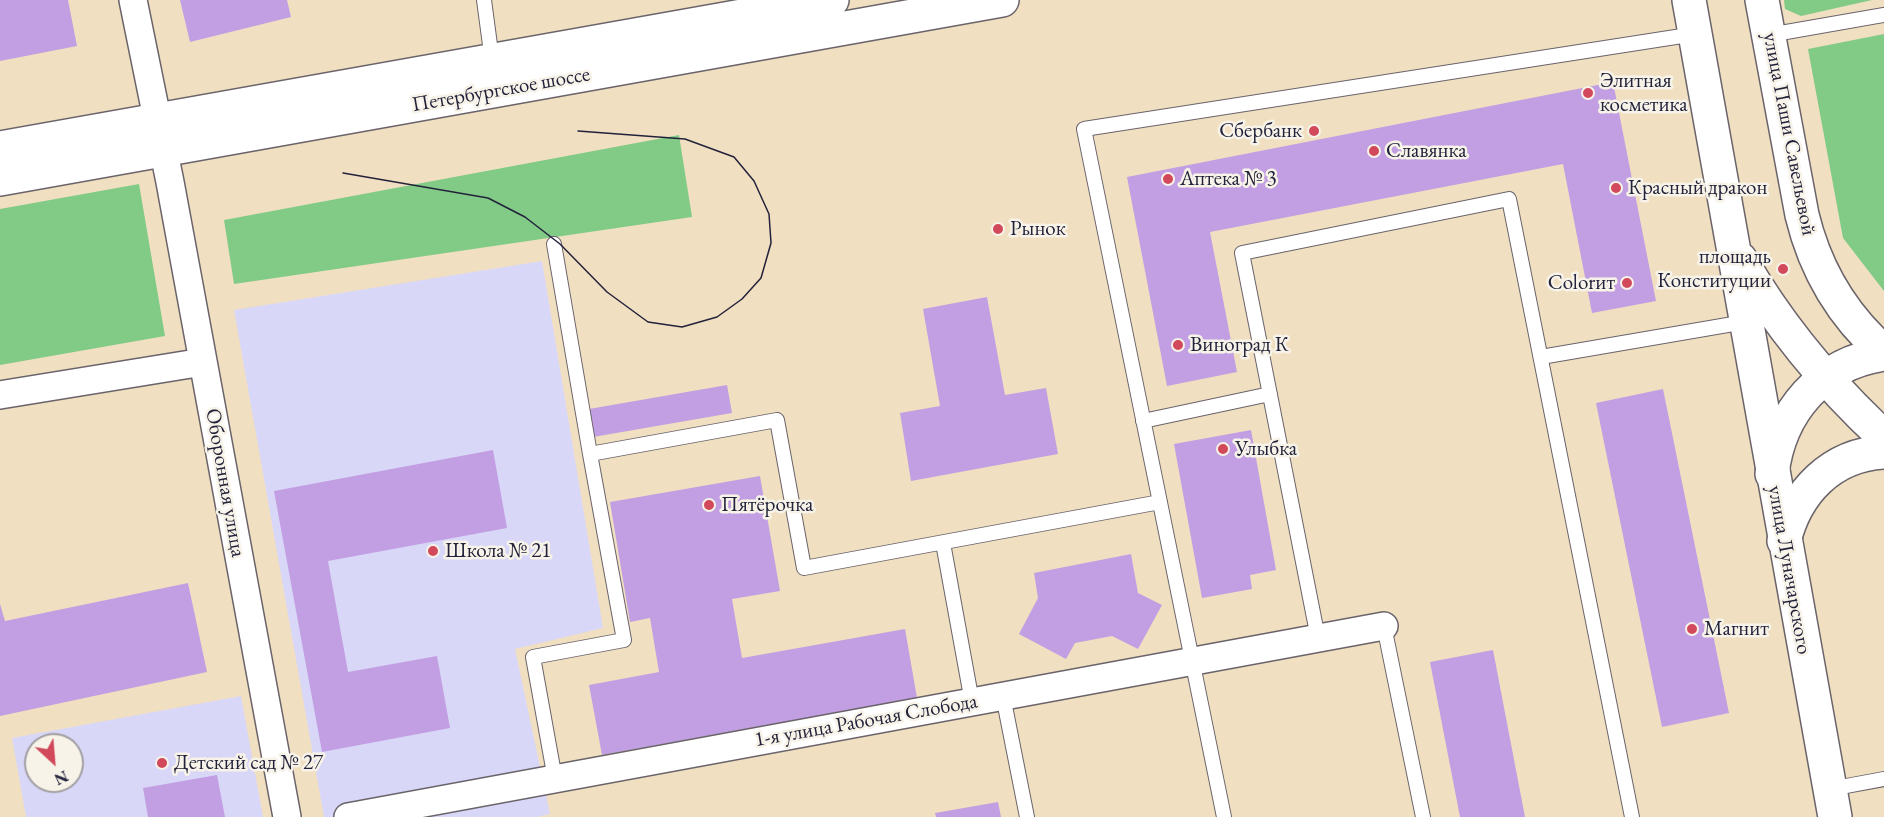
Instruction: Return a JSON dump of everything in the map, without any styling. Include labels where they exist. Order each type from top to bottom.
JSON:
[{"type":"main road","name":"Петербургское шоссе","points":[[495,75],[832,0]]},
{"type":"main road","name":"Петербургское шоссе","points":[[0,179],[160,135],[495,75],[914,8],[1002,0]]},
{"type":"main road","points":[[1689,0],[1745,322]]},
{"type":"main road","name":"улица Паши Савельевой","points":[[1762,0],[1802,215],[1811,247],[1842,305],[1884,353]]},
{"type":"main road","name":"Петербургское шоссе","points":[[0,148],[160,135]]},
{"type":"main road","points":[[1732,245],[1775,314],[1825,377],[1884,437]]},
{"type":"main road","name":"улица Луначарского","points":[[1745,322],[1832,803]]},
{"type":"main road","points":[[1772,475],[1777,445],[1790,417],[1808,392],[1825,377],[1860,359],[1884,353]]},
{"type":"main road","points":[[1784,541],[1792,513],[1816,480],[1852,459],[1884,452]]},
{"type":"street","name":"Оборонная улица","points":[[133,0],[287,817]]},
{"type":"street","points":[[0,395],[203,362]]},
{"type":"street","name":"1-я улица Рабочая Слобода","points":[[348,817],[1384,626]]},
{"type":"lane","points":[[484,0],[495,75]]},
{"type":"lane","points":[[1768,35],[1884,15]]},
{"type":"lane","points":[[1224,817],[1084,129],[1695,34]]},
{"type":"lane","points":[[1318,638],[1242,253],[1509,199],[1632,817]]},
{"type":"lane","points":[[554,244],[624,640],[533,657],[555,779]]},
{"type":"lane","points":[[1540,357],[1745,322]]},
{"type":"lane","points":[[1143,421],[1270,394]]},
{"type":"lane","points":[[590,454],[777,420],[804,568],[1160,502]]},
{"type":"lane","points":[[943,543],[972,702]]},
{"type":"lane","points":[[1384,626],[1423,817]]},
{"type":"lane","points":[[1003,696],[1028,817]]},
{"type":"lane","points":[[1832,803],[1884,779]]},
{"type":"shaded area","name":"Школа № 21","points":[[542,261],[603,628],[515,649],[550,814],[537,817],[324,817],[234,310]]},
{"type":"shaded area","name":"Детский сад № 27","points":[[241,696],[263,817],[26,817],[12,738],[24,736],[24,793],[84,793],[84,733],[39,733]]},
{"type":"green space","points":[[1784,0],[1872,0],[1801,16],[1785,9]]},
{"type":"green space","points":[[1884,34],[1884,291],[1843,238],[1808,49]]},
{"type":"green space","points":[[679,135],[692,217],[234,284],[224,220]]},
{"type":"green space","points":[[139,184],[165,336],[0,365],[0,209]]},
{"type":"building","points":[[0,0],[68,0],[77,46],[0,61]]},
{"type":"building","points":[[180,0],[287,0],[291,17],[190,42]]},
{"type":"building","points":[[1613,82],[1656,301],[1592,313],[1563,164],[1210,232],[1237,372],[1167,386],[1127,177]]},
{"type":"building","points":[[987,297],[1005,395],[1046,388],[1058,454],[911,481],[900,413],[940,406],[923,309]]},
{"type":"building","points":[[727,385],[732,413],[593,437],[589,409]]},
{"type":"building","points":[[1663,389],[1729,713],[1662,727],[1596,403]]},
{"type":"building","points":[[1251,430],[1276,570],[1250,575],[1252,589],[1202,598],[1174,444]]},
{"type":"building","points":[[493,450],[507,528],[328,561],[348,672],[437,656],[450,728],[322,752],[274,491]]},
{"type":"building","points":[[760,476],[780,591],[732,599],[742,658],[905,629],[917,698],[602,755],[589,685],[659,672],[650,618],[630,622],[610,502]]},
{"type":"building","points":[[1131,554],[1138,593],[1162,605],[1138,649],[1112,636],[1075,643],[1066,659],[1019,634],[1038,598],[1034,573]]},
{"type":"building","points":[[188,583],[207,672],[0,716],[0,604],[5,621]]},
{"type":"building","points":[[1493,650],[1525,817],[1460,817],[1430,662]]},
{"type":"building","points":[[217,775],[225,817],[148,817],[143,788]]},
{"type":"building","points":[[998,802],[1001,817],[936,817],[935,813]]},
{"type":"tram line","points":[[343,173],[488,198],[525,217],[560,244],[607,292],[648,322],[682,327],[717,317],[742,299],[761,278],[771,243],[769,214],[754,181],[734,157],[685,139],[578,131]]},
{"type":"place","name":"Элитная косметика","points":[[1588,93]]},
{"type":"place","name":"Сбербанк","points":[[1314,131]]},
{"type":"place","name":"Славянка","points":[[1374,151]]},
{"type":"place","name":"Аптека № 3","points":[[1168,179]]},
{"type":"place","name":"Красный дракон","points":[[1616,188]]},
{"type":"place","name":"Рынок","points":[[998,229]]},
{"type":"place","name":"площадь Конституции","points":[[1783,269]]},
{"type":"place","name":"Colorит","points":[[1627,283]]},
{"type":"place","name":"Виноград К","points":[[1178,345]]},
{"type":"place","name":"Улыбка","points":[[1223,449]]},
{"type":"place","name":"Пятёрочка","points":[[709,505]]},
{"type":"place","name":"Школа № 21","points":[[433,551]]},
{"type":"place","name":"Магнит","points":[[1692,629]]},
{"type":"place","name":"Детский сад № 27","points":[[162,763]]}]
